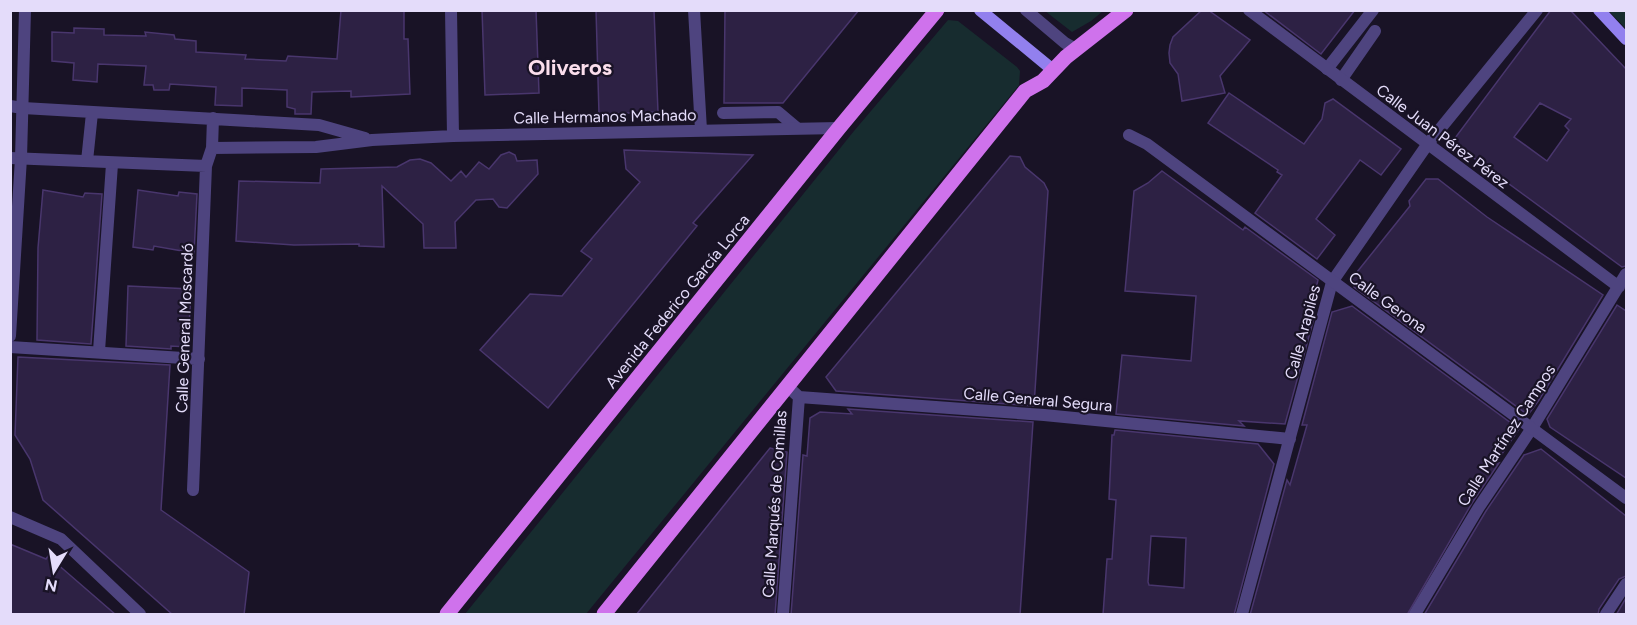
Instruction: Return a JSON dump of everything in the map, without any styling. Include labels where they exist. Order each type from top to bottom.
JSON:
[{"type":"main road","name":"Avenida Federico García Lorca","points":[[447,615],[937,10]]},
{"type":"main road","points":[[980,10],[1053,70]]},
{"type":"main road","points":[[604,615],[1025,91],[1042,81],[1076,49],[1126,10]]},
{"type":"main road","points":[[1599,10],[1626,39]]},
{"type":"street","points":[[10,336],[17,107],[25,10]]},
{"type":"street","points":[[451,10],[453,136]]},
{"type":"street","points":[[694,10],[701,130]]},
{"type":"street","points":[[1026,10],[1065,43],[1076,49]]},
{"type":"street","name":"Calle Juan Pérez Pérez","points":[[1249,10],[1619,287]]},
{"type":"street","points":[[1327,69],[1373,10]]},
{"type":"street","name":"Calle Arapiles","points":[[1242,615],[1332,282],[1427,145],[1537,10]]},
{"type":"street","points":[[1341,80],[1375,30]]},
{"type":"street","name":"Calle Hermanos Machado","points":[[17,107],[319,125],[372,140]]},
{"type":"street","points":[[723,113],[778,112],[797,128]]},
{"type":"street","points":[[87,161],[92,113]]},
{"type":"street","points":[[16,158],[112,164],[206,166],[212,148],[213,118]]},
{"type":"street","name":"Calle Hermanos Machado","points":[[212,148],[316,147],[372,140],[453,136],[840,128]]},
{"type":"street","name":"Calle Gerona","points":[[1129,135],[1147,144],[1626,498]]},
{"type":"street","points":[[99,351],[112,164]]},
{"type":"street","name":"Calle General Moscardó","points":[[193,490],[206,166]]},
{"type":"street","name":"Calle Martínez Campos","points":[[1415,615],[1479,507],[1532,428],[1626,274]]},
{"type":"street","points":[[10,347],[199,359]]},
{"type":"street","points":[[787,386],[799,397]]},
{"type":"street","name":"Calle General Segura","points":[[799,397],[1044,415],[1290,439]]},
{"type":"street","name":"Calle Marqués de Comillas","points":[[783,615],[799,397]]},
{"type":"street","points":[[10,517],[61,539],[140,615]]},
{"type":"street","points":[[1606,615],[1626,584]]},
{"type":"green space","points":[[1045,11],[1103,11],[1072,32]]},
{"type":"green space","points":[[1609,11],[1626,11],[1626,29]]},
{"type":"green space","points":[[948,20],[958,21],[1017,67],[1020,71],[1019,85],[586,614],[465,614],[854,131]]},
{"type":"building","points":[[341,10],[404,10],[404,39],[408,39],[410,94],[351,97],[351,91],[312,92],[311,114],[295,114],[295,109],[287,107],[287,90],[242,88],[242,106],[215,105],[216,87],[170,84],[169,90],[154,90],[153,85],[144,85],[146,66],[98,64],[97,82],[73,80],[74,63],[52,61],[52,32],[74,33],[74,28],[104,29],[104,35],[146,36],[145,32],[174,35],[175,39],[196,41],[196,52],[246,55],[245,59],[286,61],[288,56],[337,59]]},
{"type":"building","points":[[482,10],[536,10],[539,93],[485,95]]},
{"type":"building","points":[[596,10],[654,10],[658,112],[599,114]]},
{"type":"building","points":[[725,10],[859,10],[783,103],[724,103]]},
{"type":"building","points":[[1202,10],[1208,10],[1250,40],[1220,76],[1225,93],[1182,101],[1178,74],[1170,63],[1170,45],[1173,37]]},
{"type":"building","points":[[1263,10],[1355,10],[1321,54]]},
{"type":"building","points":[[1551,10],[1570,10],[1626,69],[1626,266],[1622,267],[1452,142]],"holes":[[[1540,103],[1571,119],[1565,126],[1569,130],[1547,161],[1514,137]]]},
{"type":"building","points":[[1229,93],[1304,144],[1322,119],[1325,103],[1333,99],[1401,149],[1381,175],[1360,160],[1316,219],[1335,235],[1317,259],[1255,213],[1282,175],[1208,123]]},
{"type":"building","points":[[624,150],[753,155],[693,223],[697,226],[548,408],[480,350],[530,294],[562,296],[592,259],[581,251],[640,182],[626,169]]},
{"type":"building","points":[[509,152],[515,155],[517,161],[537,160],[538,174],[507,208],[499,207],[493,199],[476,200],[455,222],[456,248],[424,248],[423,224],[382,186],[384,247],[359,246],[359,244],[294,245],[236,241],[239,181],[320,183],[321,169],[397,167],[410,160],[420,159],[431,163],[451,181],[461,171],[466,177],[479,162],[489,169],[501,155]]},
{"type":"building","points":[[1010,156],[1020,157],[1025,167],[1044,183],[1048,191],[1034,406],[836,391],[826,377]]},
{"type":"building","points":[[1162,171],[1243,230],[1245,227],[1318,280],[1309,319],[1314,318],[1285,424],[1239,421],[1244,426],[1116,414],[1122,355],[1191,361],[1196,296],[1125,291],[1134,191]]},
{"type":"building","points":[[1426,179],[1438,179],[1487,217],[1603,295],[1528,415],[1354,287],[1353,277],[1410,206],[1409,201]]},
{"type":"building","points":[[43,190],[83,197],[85,193],[102,194],[91,344],[37,340],[38,248]]},
{"type":"building","points":[[138,190],[178,196],[179,192],[197,194],[194,253],[154,246],[153,250],[133,247]]},
{"type":"building","points":[[128,286],[191,289],[188,347],[171,346],[171,349],[126,346]]},
{"type":"building","points":[[1617,305],[1626,311],[1626,478],[1550,427],[1547,419]]},
{"type":"building","points":[[1352,306],[1519,429],[1495,464],[1499,463],[1472,503],[1407,615],[1250,615],[1287,480],[1290,485],[1307,425],[1302,425],[1332,312]]},
{"type":"building","points":[[18,357],[170,365],[161,510],[249,572],[244,615],[173,615],[43,500],[30,459],[15,435]]},
{"type":"building","points":[[848,409],[1033,422],[1020,615],[791,615],[803,455],[807,456],[810,418],[820,412],[852,414]]},
{"type":"building","points":[[1115,430],[1258,444],[1274,464],[1234,615],[1103,615],[1107,559],[1112,559],[1116,500],[1109,499],[1112,435]],"holes":[[[1151,536],[1186,538],[1184,588],[1149,585]]]},
{"type":"building","points":[[770,448],[787,452],[775,615],[636,615]]},
{"type":"building","points":[[1541,449],[1626,516],[1626,576],[1619,579],[1599,609],[1598,615],[1424,615],[1486,511],[1524,455]]},
{"type":"building","points":[[10,544],[46,559],[48,556],[116,615],[10,615]]},
{"type":"building","points":[[1626,598],[1626,615],[1616,615]]},
{"type":"district","name":"Oliveros","points":[[570,67]]}]
